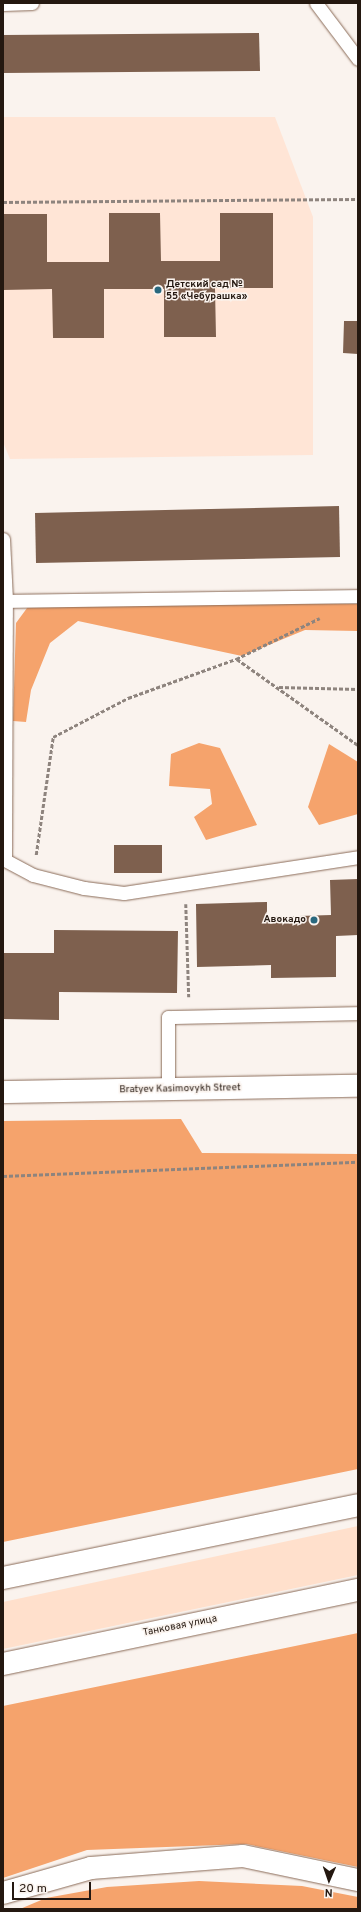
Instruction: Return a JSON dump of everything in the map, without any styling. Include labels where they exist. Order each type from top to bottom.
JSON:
[{"type":"street","name":"Bratyev Kasimovykh Street","points":[[3,1092],[358,1086]]},
{"type":"street","points":[[3,1578],[358,1505]]},
{"type":"street","name":"Танковая улица","points":[[3,1664],[358,1590]]},
{"type":"street","points":[[3,1893],[91,1868],[243,1856],[358,1880]]},
{"type":"lane","points":[[3,4],[32,3]]},
{"type":"lane","points":[[316,3],[358,59]]},
{"type":"lane","points":[[3,539],[6,601],[4,859],[33,875],[84,888],[124,893],[358,857]]},
{"type":"lane","points":[[6,601],[358,596]]},
{"type":"lane","points":[[168,1089],[168,1017],[358,1013]]},
{"type":"path","points":[[3,202],[358,199]]},
{"type":"path","points":[[33,875],[53,738],[128,698],[236,658],[322,617]]},
{"type":"path","points":[[236,658],[358,745]]},
{"type":"path","points":[[277,687],[358,689]]},
{"type":"path","points":[[186,883],[189,1016]]},
{"type":"path","points":[[3,1176],[358,1162]]},
{"type":"shaded area","name":"Детский сад № 55 «Чебурашка»","points":[[3,117],[275,117],[313,217],[313,455],[10,459],[3,442]]},
{"type":"shaded area","points":[[30,604],[358,604],[358,631],[305,630],[242,656],[78,621],[50,643],[31,690],[26,722],[13,721],[16,623]]},
{"type":"shaded area","points":[[199,743],[220,748],[257,825],[206,840],[194,817],[212,804],[210,789],[169,786],[171,754]]},
{"type":"shaded area","points":[[329,744],[358,762],[358,814],[319,825],[308,807]]},
{"type":"shaded area","points":[[181,1119],[202,1153],[358,1154],[358,1469],[3,1542],[3,1121]]},
{"type":"shaded area","points":[[358,1526],[358,1575],[3,1649],[3,1602]]},
{"type":"shaded area","points":[[358,1633],[358,1867],[246,1844],[87,1850],[3,1878],[3,1706]]},
{"type":"shaded area","points":[[199,1881],[302,1886],[358,1897],[358,1909],[20,1909],[46,1898],[107,1887]]},
{"type":"building","points":[[259,33],[260,71],[3,73],[3,35]]},
{"type":"building","points":[[109,213],[160,213],[161,261],[220,261],[220,213],[273,213],[273,288],[215,288],[216,337],[164,337],[164,289],[104,289],[104,338],[53,338],[52,289],[3,290],[3,214],[47,214],[47,262],[109,262]]},
{"type":"building","points":[[344,321],[358,321],[358,354],[343,353]]},
{"type":"building","points":[[339,506],[340,557],[36,563],[35,513]]},
{"type":"building","points":[[114,845],[162,845],[162,873],[114,873]]},
{"type":"building","points":[[358,879],[358,935],[336,936],[336,977],[271,978],[271,965],[197,967],[196,904],[267,902],[267,917],[331,915],[330,880]]},
{"type":"building","points":[[54,930],[178,931],[177,993],[59,992],[59,1020],[3,1019],[3,953],[54,953]]},
{"type":"place","name":"Детский сад № 55 «Чебурашка»","points":[[158,290]]},
{"type":"place","name":"Авокадо","points":[[314,920]]}]
